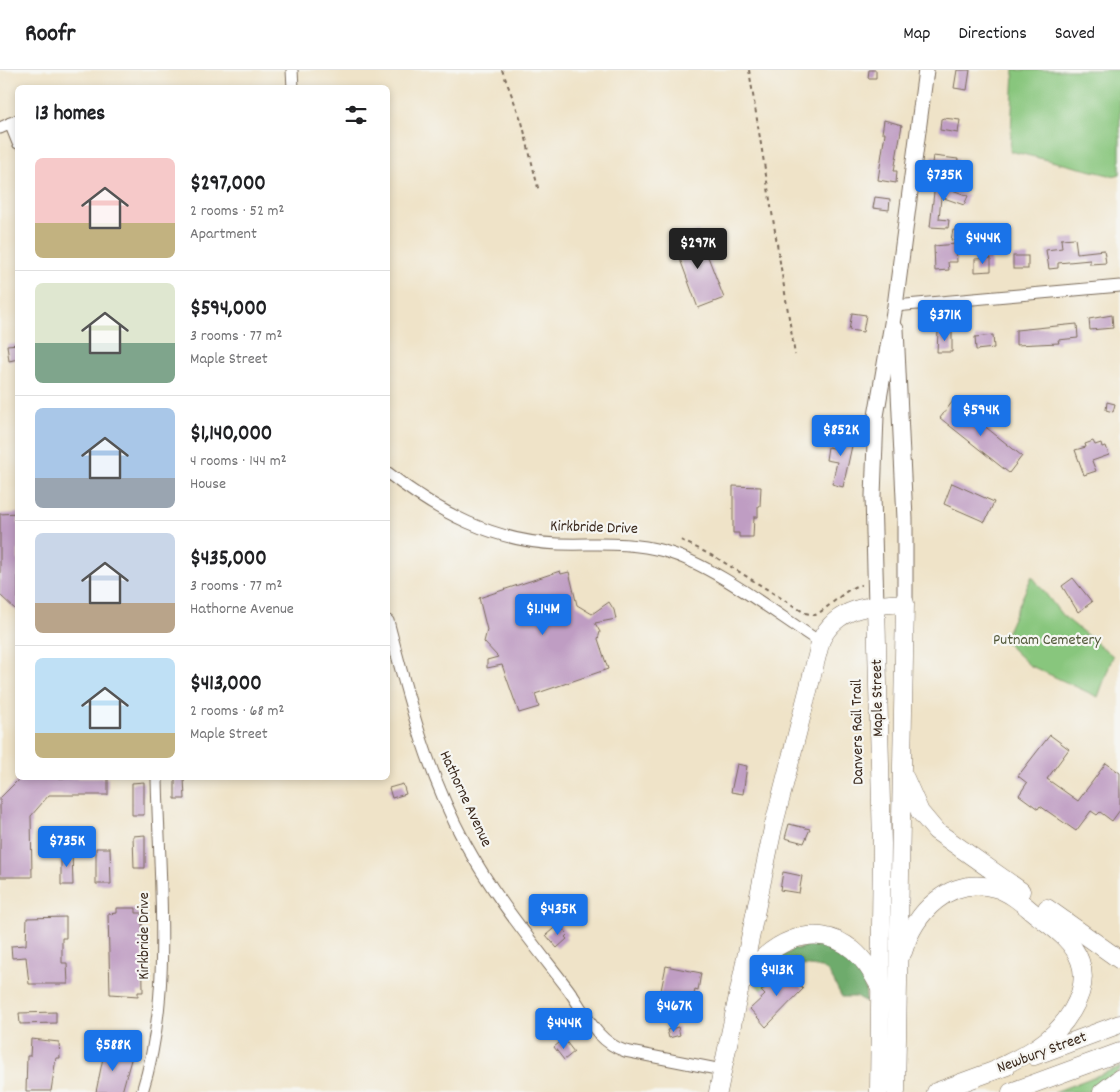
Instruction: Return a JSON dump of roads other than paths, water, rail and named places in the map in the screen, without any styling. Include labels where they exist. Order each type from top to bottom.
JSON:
[{"type":"main road","name":"Maple Street","points":[[896,1092],[870,606],[873,458],[879,398],[894,306],[926,70]]},
{"type":"main road","name":"Maple Street","points":[[879,1092],[889,987],[901,760],[905,603],[905,511],[894,306]]},
{"type":"main road","points":[[718,1092],[779,803],[820,642],[835,621],[846,613],[870,606],[905,603]]},
{"type":"main road","points":[[901,760],[913,800],[920,812],[936,831],[1120,960]]},
{"type":"main road","points":[[737,996],[748,974],[767,953],[788,940],[811,936],[832,939],[851,949],[889,987],[907,939],[919,916],[931,903],[946,893],[962,888],[996,888],[1012,896],[1060,933],[1073,947],[1080,962],[1082,976],[1080,988],[1070,1014],[1038,1047],[997,1069]]},
{"type":"main road","name":"Newbury Street","points":[[936,1092],[1120,1024]]},
{"type":"main road","name":"Newbury Street","points":[[1011,1092],[1120,1052]]},
{"type":"main road","points":[[1102,1092],[1120,1078]]},
{"type":"street","points":[[292,70],[294,85]]},
{"type":"street","points":[[9,124],[15,137]]},
{"type":"street","points":[[894,306],[1120,286]]},
{"type":"street","name":"Kirkbride Drive","points":[[390,475],[407,488],[454,517],[486,530],[536,542],[637,546],[682,558],[720,578],[820,642]]},
{"type":"street","name":"Hathorne Avenue","points":[[390,628],[418,731],[436,783],[464,843],[501,899],[568,989],[598,1035],[615,1048],[626,1052],[722,1070]]},
{"type":"street","name":"Kirkbride Drive","points":[[142,1092],[153,1042],[160,984],[157,780]]},
{"type":"park label","name":"Putnam Cemetery","points":[[1047,640]]}]
